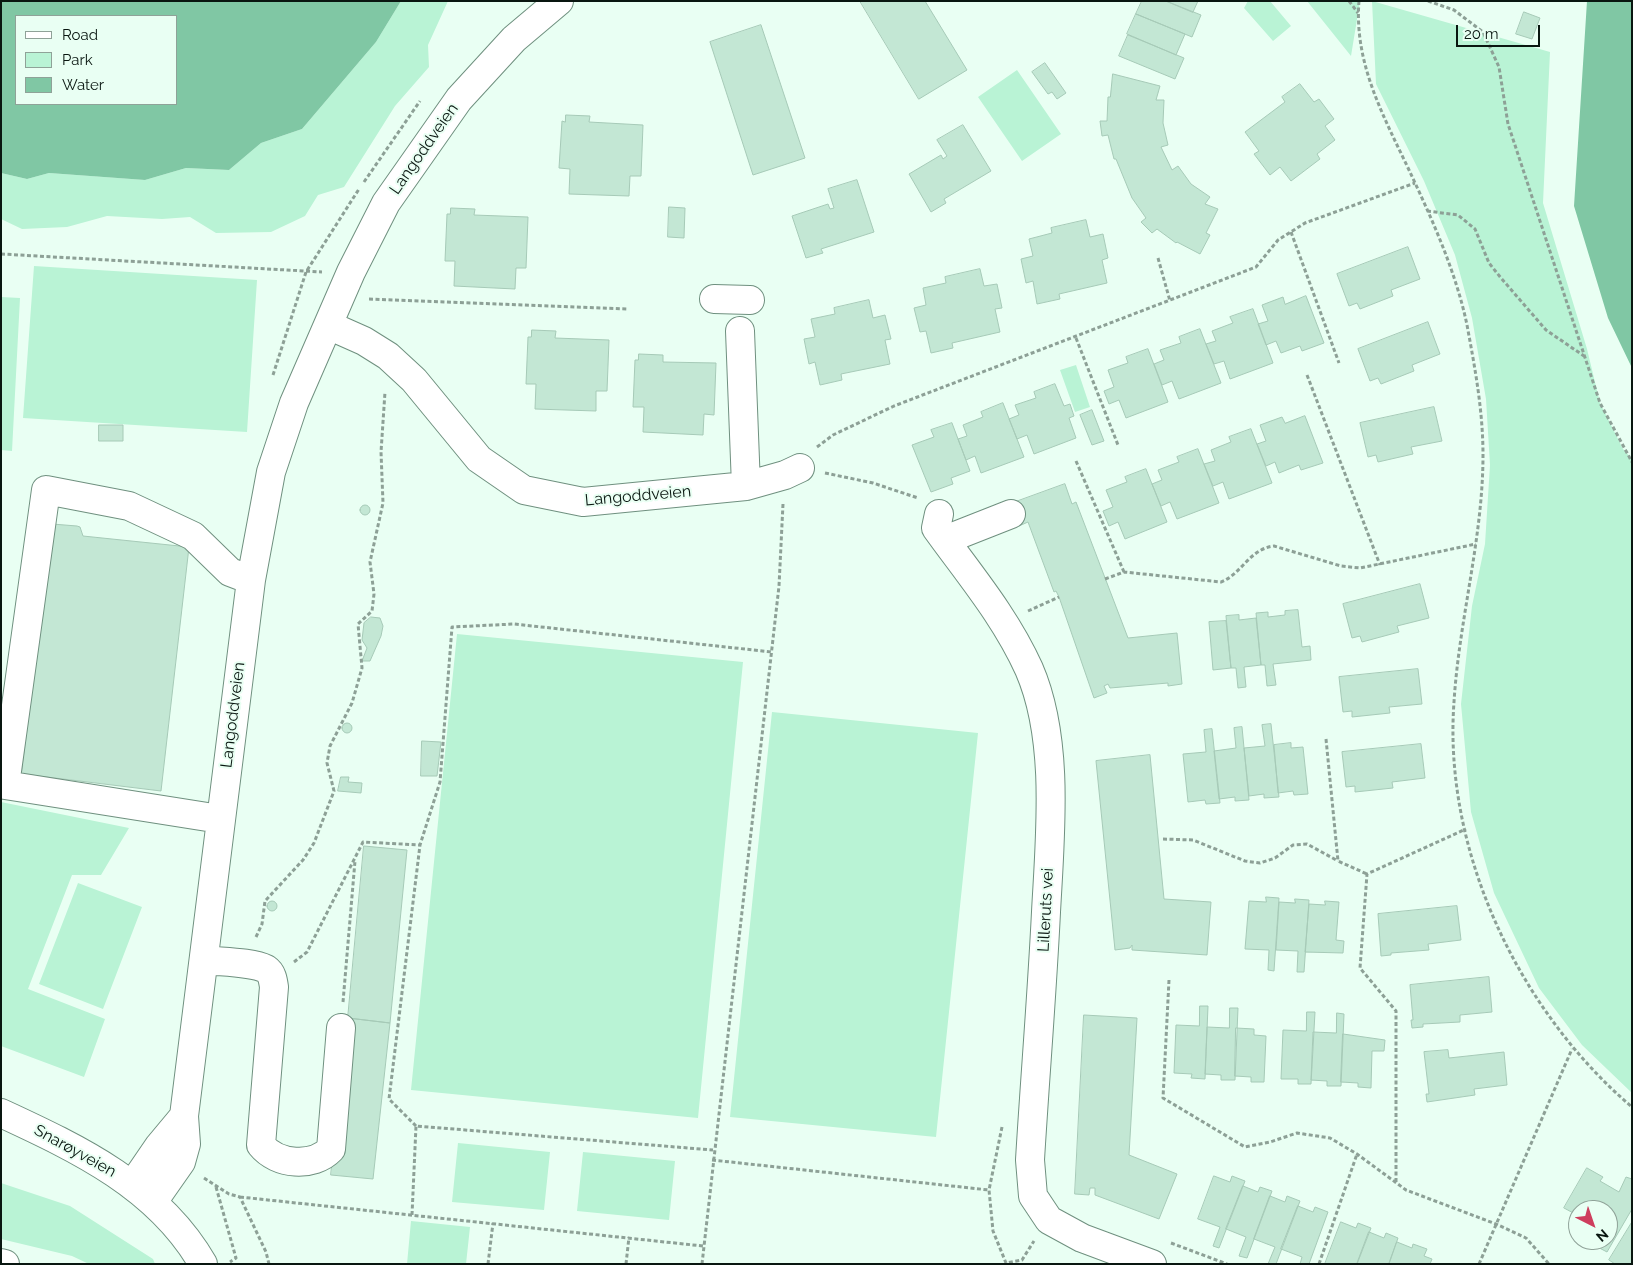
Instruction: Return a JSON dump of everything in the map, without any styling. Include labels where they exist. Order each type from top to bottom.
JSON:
[{"type":"street","name":"Langoddveien","points":[[143,1193],[181,1162],[186,1144],[184,1116],[251,580],[271,472],[294,403],[351,272],[386,203],[453,107],[514,39],[558,1]]},
{"type":"street","points":[[714,299],[750,300]]},
{"type":"street","name":"Langoddveien","points":[[328,325],[364,341],[388,356],[414,380],[478,459],[524,490],[583,502],[746,486],[792,471]]},
{"type":"street","points":[[740,330],[746,486]]},
{"type":"street","points":[[220,818],[5,785],[46,490],[129,506],[193,536],[230,572],[251,580]]},
{"type":"street","name":"Lilleruts vei","points":[[940,514],[936,528],[1006,623],[1030,670],[1045,723],[1050,780],[1048,874],[1030,1160],[1033,1196],[1049,1220],[1082,1238],[1152,1264]]},
{"type":"street","points":[[945,540],[1011,514]]},
{"type":"street","points":[[205,960],[267,970],[273,976],[274,987],[261,1145],[274,1157],[291,1161],[315,1160],[323,1157],[330,1149],[341,1028]]},
{"type":"street","name":"Snarøyveien","points":[[1,1113],[80,1150],[143,1193],[179,1231],[203,1264]]},
{"type":"street","points":[[1,1263],[5,1264]]},
{"type":"path","points":[[1349,1],[1358,13]]},
{"type":"path","points":[[1359,1],[1358,13],[1366,76],[1415,183],[1449,264],[1466,321],[1478,391],[1483,455],[1476,544],[1453,704],[1456,776],[1466,829],[1487,903],[1515,964],[1572,1048],[1604,1083],[1632,1107]]},
{"type":"path","points":[[1428,1],[1454,10],[1483,32],[1499,67],[1508,124],[1600,404],[1632,462]]},
{"type":"path","points":[[702,1264],[713,1150],[792,471],[815,448],[833,435],[894,406],[1076,338],[1256,267],[1278,240],[1305,223],[1415,183]]},
{"type":"path","points":[[1426,210],[1458,215],[1475,229],[1489,262],[1546,330],[1584,356]]},
{"type":"path","points":[[1291,232],[1339,363]]},
{"type":"path","points":[[1,254],[306,272],[351,272]]},
{"type":"path","points":[[1158,258],[1170,301]]},
{"type":"path","points":[[364,298],[628,310]]},
{"type":"path","points":[[1076,338],[1118,445]]},
{"type":"path","points":[[242,965],[262,924],[265,901],[303,860],[314,843],[334,791],[327,763],[330,746],[352,704],[362,668],[358,624],[372,611],[374,594],[370,562],[383,503],[381,452],[383,395],[398,365]]},
{"type":"path","points":[[1307,375],[1380,565]]},
{"type":"path","points":[[1076,461],[1124,572]]},
{"type":"path","points":[[792,471],[873,483],[916,496],[940,514]]},
{"type":"path","points":[[1106,579],[1124,572],[1221,582],[1229,579],[1254,553],[1263,548],[1274,546],[1341,566],[1360,568],[1476,544]]},
{"type":"path","points":[[1032,609],[1059,597]]},
{"type":"path","points":[[713,1150],[416,1126],[389,1099],[420,845],[440,782],[452,628],[514,624],[772,652]]},
{"type":"path","points":[[1326,739],[1338,861]]},
{"type":"path","points":[[1163,839],[1193,840],[1245,861],[1260,863],[1275,858],[1293,846],[1307,844],[1367,874],[1466,829]]},
{"type":"path","points":[[273,976],[307,952],[363,842],[420,845]]},
{"type":"path","points":[[341,1028],[355,857]]},
{"type":"path","points":[[1367,874],[1360,968],[1396,1011],[1396,1183]]},
{"type":"path","points":[[1169,980],[1163,1098],[1245,1147],[1270,1142],[1297,1133],[1330,1138],[1357,1154],[1406,1190],[1496,1224],[1526,1238],[1549,1264]]},
{"type":"path","points":[[1479,1264],[1572,1048]]},
{"type":"path","points":[[412,1215],[416,1126]]},
{"type":"path","points":[[1319,1264],[1357,1154]]},
{"type":"path","points":[[712,1160],[989,1190]]},
{"type":"path","points":[[197,1173],[216,1186],[240,1197],[704,1246]]},
{"type":"path","points":[[216,1186],[234,1254]]},
{"type":"path","points":[[240,1197],[266,1252],[269,1264]]},
{"type":"path","points":[[488,1264],[493,1223]]},
{"type":"path","points":[[626,1264],[629,1237]]},
{"type":"green space","points":[[401,1],[448,1],[428,45],[429,67],[395,106],[344,187],[318,195],[305,216],[271,232],[216,233],[190,217],[162,219],[107,216],[67,227],[22,229],[1,219],[1,173],[27,179],[49,173],[145,180],[186,168],[229,170],[261,143],[302,129],[376,42]]},
{"type":"green space","points":[[1248,1],[1270,1],[1291,26],[1273,41],[1244,8]]},
{"type":"green space","points":[[1307,1],[1360,1],[1351,56]]},
{"type":"green space","points":[[1372,1],[1550,52],[1543,203],[1587,349],[1600,403],[1623,449],[1632,459],[1632,1093],[1582,1045],[1539,988],[1494,893],[1471,812],[1461,704],[1472,606],[1485,544],[1490,465],[1486,399],[1472,318],[1455,255],[1424,181],[1376,84]]},
{"type":"green space","points":[[1017,70],[1061,134],[1022,161],[978,97]]},
{"type":"green space","points":[[34,266],[257,280],[247,432],[23,418]]},
{"type":"green space","points":[[1,297],[20,298],[12,451],[1,450]]},
{"type":"green space","points":[[1076,365],[1090,407],[1075,412],[1060,370]]},
{"type":"green space","points":[[457,634],[743,662],[698,1118],[411,1090]]},
{"type":"green space","points":[[772,712],[978,733],[936,1137],[730,1117]]},
{"type":"green space","points":[[1,802],[129,828],[101,875],[72,875],[28,989],[105,1019],[84,1077],[1,1046]]},
{"type":"green space","points":[[78,883],[142,907],[103,1009],[39,984]]},
{"type":"green space","points":[[458,1143],[550,1152],[544,1210],[452,1202]]},
{"type":"green space","points":[[583,1152],[675,1161],[669,1220],[577,1211]]},
{"type":"green space","points":[[1,1183],[70,1206],[153,1259],[155,1264],[89,1264],[72,1256],[1,1239]]},
{"type":"green space","points":[[411,1221],[470,1227],[466,1264],[407,1264]]},
{"type":"water","points":[[1,1],[401,1],[376,42],[302,129],[261,143],[229,170],[186,168],[145,180],[49,173],[27,179],[1,173]]},
{"type":"water","points":[[1587,1],[1632,1],[1632,368],[1608,318],[1574,206]]},
{"type":"building","points":[[860,1],[925,1],[967,70],[919,99]]},
{"type":"building","points":[[1142,1],[1166,1],[1201,15],[1192,37],[1136,14]]},
{"type":"building","points":[[1166,1],[1198,1],[1193,12]]},
{"type":"building","points":[[1524,12],[1540,18],[1532,39],[1516,34]]},
{"type":"building","points":[[1136,14],[1185,34],[1176,55],[1127,34]]},
{"type":"building","points":[[761,25],[805,158],[753,175],[710,42]]},
{"type":"building","points":[[1128,35],[1184,58],[1175,79],[1119,56]]},
{"type":"building","points":[[1045,63],[1066,93],[1057,99],[1052,92],[1048,94],[1032,72]]},
{"type":"building","points":[[1113,74],[1160,86],[1156,100],[1164,100],[1163,123],[1168,145],[1161,147],[1172,170],[1178,166],[1191,184],[1210,197],[1205,204],[1218,209],[1206,233],[1210,235],[1200,254],[1176,243],[1157,229],[1152,233],[1141,222],[1146,218],[1132,198],[1116,159],[1114,159],[1108,135],[1102,136],[1100,121],[1107,121],[1108,97],[1110,97]]},
{"type":"building","points":[[1300,84],[1314,102],[1319,99],[1334,119],[1325,126],[1335,140],[1317,154],[1320,159],[1291,181],[1280,167],[1270,175],[1254,154],[1259,151],[1245,132],[1285,102],[1282,97]]},
{"type":"building","points":[[566,115],[590,116],[589,122],[643,125],[641,176],[630,176],[629,196],[569,194],[570,169],[559,168],[562,121],[565,122]]},
{"type":"building","points":[[963,125],[991,171],[944,199],[946,203],[931,212],[909,174],[941,155],[943,159],[947,156],[937,140]]},
{"type":"building","points":[[857,180],[874,232],[821,249],[823,253],[806,258],[792,216],[828,204],[830,209],[834,208],[828,189]]},
{"type":"building","points":[[669,207],[685,208],[684,238],[668,237]]},
{"type":"building","points":[[451,208],[475,209],[474,215],[528,217],[526,268],[516,268],[515,289],[454,286],[455,261],[445,261],[447,214],[450,214]]},
{"type":"building","points":[[1086,220],[1090,237],[1103,234],[1108,258],[1102,260],[1107,283],[1059,294],[1060,299],[1037,304],[1033,281],[1026,283],[1021,259],[1033,256],[1029,239],[1052,233],[1051,228]]},
{"type":"building","points":[[1408,247],[1420,279],[1391,290],[1393,296],[1360,309],[1357,303],[1349,306],[1337,274]]},
{"type":"building","points":[[980,269],[984,286],[997,284],[1002,308],[995,309],[1000,332],[952,343],[953,348],[931,353],[926,331],[920,332],[914,308],[926,305],[923,288],[946,283],[945,277]]},
{"type":"building","points":[[1306,296],[1324,343],[1302,351],[1300,346],[1281,353],[1276,341],[1266,345],[1258,324],[1268,321],[1262,305],[1283,297],[1285,304]]},
{"type":"building","points":[[869,300],[873,318],[885,315],[891,339],[885,340],[890,364],[841,374],[842,380],[820,385],[815,362],[809,364],[804,339],[815,337],[811,319],[835,314],[834,308]]},
{"type":"building","points":[[1253,309],[1273,363],[1230,379],[1224,361],[1214,364],[1206,344],[1216,341],[1212,331],[1233,323],[1230,317]]},
{"type":"building","points":[[1428,322],[1440,354],[1412,365],[1414,371],[1381,384],[1378,378],[1370,381],[1358,349]]},
{"type":"building","points":[[1200,329],[1221,383],[1179,399],[1172,381],[1162,385],[1154,364],[1164,360],[1160,350],[1181,343],[1179,337]]},
{"type":"building","points":[[532,330],[556,331],[555,338],[609,340],[607,391],[596,391],[596,411],[535,409],[536,384],[526,384],[528,337],[531,337]]},
{"type":"building","points":[[1148,349],[1168,402],[1126,418],[1119,400],[1109,404],[1104,391],[1114,387],[1108,370],[1128,363],[1126,357]]},
{"type":"building","points":[[639,354],[663,355],[663,362],[716,363],[714,415],[704,414],[703,435],[643,432],[644,407],[633,407],[635,360],[638,360]]},
{"type":"building","points":[[1055,384],[1064,406],[1070,404],[1074,416],[1069,418],[1076,438],[1034,454],[1027,435],[1017,439],[1009,419],[1019,415],[1015,405],[1036,398],[1034,392]]},
{"type":"building","points":[[1003,403],[1024,457],[981,473],[975,456],[966,460],[958,439],[967,436],[963,425],[983,417],[981,412]]},
{"type":"building","points":[[1434,407],[1442,441],[1411,447],[1413,454],[1378,462],[1376,455],[1368,457],[1360,423]]},
{"type":"building","points":[[1092,410],[1104,441],[1092,445],[1080,415]]},
{"type":"building","points":[[1305,416],[1323,463],[1301,470],[1299,465],[1279,473],[1275,462],[1266,466],[1257,444],[1266,441],[1260,425],[1282,417],[1285,423]]},
{"type":"building","points":[[952,423],[970,471],[951,478],[953,484],[931,492],[912,445],[934,437],[931,430]]},
{"type":"building","points":[[99,425],[123,425],[123,441],[99,441]]},
{"type":"building","points":[[1251,429],[1272,483],[1229,499],[1223,482],[1213,486],[1204,464],[1215,461],[1211,450],[1231,442],[1229,437]]},
{"type":"building","points":[[1198,449],[1219,503],[1177,519],[1170,502],[1161,506],[1152,484],[1162,480],[1158,470],[1179,462],[1177,457]]},
{"type":"building","points":[[1146,469],[1167,522],[1125,539],[1118,522],[1109,526],[1103,511],[1113,507],[1106,490],[1127,482],[1125,477]]},
{"type":"building","points":[[1065,484],[1072,504],[1076,502],[1128,638],[1177,633],[1182,684],[1168,686],[1168,683],[1110,688],[1108,684],[1104,686],[1107,693],[1094,698],[1059,597],[1056,591],[1054,592],[1028,522],[1019,526],[1010,504]]},
{"type":"building","points":[[363,505],[367,505],[370,510],[369,514],[363,515],[360,512],[360,508]]},
{"type":"building","points":[[52,524],[80,527],[83,536],[189,547],[161,791],[22,774]]},
{"type":"building","points":[[1420,584],[1429,618],[1397,626],[1399,632],[1362,642],[1360,636],[1352,638],[1343,604]]},
{"type":"building","points":[[1298,610],[1302,647],[1310,646],[1311,660],[1273,664],[1276,685],[1267,686],[1265,665],[1261,665],[1256,613],[1268,612],[1268,617],[1285,615],[1285,611]]},
{"type":"building","points":[[1239,615],[1239,620],[1256,618],[1261,665],[1244,667],[1246,687],[1238,688],[1236,668],[1231,668],[1226,616]]},
{"type":"building","points":[[371,617],[380,618],[383,626],[381,636],[370,661],[362,661],[367,648],[362,640],[364,623]]},
{"type":"building","points":[[1226,621],[1231,668],[1213,670],[1209,622]]},
{"type":"building","points":[[1418,669],[1422,704],[1389,707],[1390,713],[1352,717],[1352,711],[1343,712],[1339,677]]},
{"type":"building","points":[[347,723],[352,728],[347,733],[342,728]]},
{"type":"building","points":[[1271,724],[1279,797],[1264,798],[1264,794],[1249,796],[1244,748],[1265,746],[1262,725]]},
{"type":"building","points":[[1242,727],[1249,800],[1235,801],[1235,797],[1219,799],[1214,751],[1236,748],[1234,728]]},
{"type":"building","points":[[1212,729],[1220,803],[1206,804],[1205,800],[1188,802],[1183,754],[1206,752],[1204,730]]},
{"type":"building","points":[[422,741],[441,742],[437,776],[421,776]]},
{"type":"building","points":[[1291,743],[1291,748],[1303,747],[1308,794],[1294,795],[1293,791],[1278,793],[1274,745]]},
{"type":"building","points":[[1421,744],[1425,778],[1392,782],[1393,788],[1355,792],[1355,786],[1346,787],[1342,752]]},
{"type":"building","points":[[1150,755],[1164,899],[1211,902],[1207,955],[1132,950],[1132,945],[1130,948],[1115,950],[1096,761]]},
{"type":"building","points":[[341,777],[349,777],[348,782],[362,783],[361,793],[338,791]]},
{"type":"building","points":[[364,846],[407,850],[390,1023],[348,1018]]},
{"type":"building","points":[[1266,897],[1279,898],[1274,971],[1268,970],[1269,950],[1245,949],[1249,901],[1266,902]]},
{"type":"building","points":[[1295,899],[1309,900],[1304,972],[1297,972],[1298,951],[1276,950],[1279,902],[1295,903]]},
{"type":"building","points":[[270,901],[274,901],[277,906],[276,910],[270,911],[267,908],[267,904]]},
{"type":"building","points":[[1325,901],[1339,902],[1336,940],[1344,941],[1343,953],[1305,952],[1309,904],[1325,905]]},
{"type":"building","points":[[1457,906],[1461,940],[1428,944],[1429,950],[1391,953],[1391,955],[1381,956],[1378,914]]},
{"type":"building","points":[[1489,977],[1492,1012],[1460,1015],[1460,1022],[1423,1024],[1423,1027],[1412,1028],[1410,985]]},
{"type":"building","points":[[1200,1006],[1208,1006],[1205,1079],[1191,1078],[1192,1074],[1174,1073],[1176,1025],[1199,1026]]},
{"type":"building","points":[[1230,1008],[1238,1008],[1235,1080],[1221,1080],[1221,1075],[1205,1074],[1207,1027],[1229,1028]]},
{"type":"building","points":[[1307,1012],[1315,1012],[1311,1084],[1298,1084],[1298,1079],[1281,1079],[1283,1030],[1306,1031]]},
{"type":"building","points":[[1337,1013],[1344,1014],[1341,1086],[1327,1086],[1327,1081],[1311,1080],[1313,1032],[1336,1033]]},
{"type":"building","points":[[1084,1015],[1137,1018],[1129,1155],[1177,1174],[1159,1219],[1095,1195],[1095,1188],[1090,1188],[1089,1195],[1075,1194]]},
{"type":"building","points":[[348,1018],[390,1023],[373,1179],[331,1175]]},
{"type":"building","points":[[1236,1028],[1254,1029],[1254,1035],[1266,1036],[1264,1082],[1251,1082],[1251,1077],[1235,1076]]},
{"type":"building","points":[[1343,1034],[1385,1040],[1384,1051],[1372,1051],[1371,1088],[1358,1087],[1358,1083],[1341,1082]]},
{"type":"building","points":[[1448,1050],[1449,1058],[1504,1052],[1507,1085],[1474,1089],[1475,1095],[1427,1102],[1426,1094],[1429,1094],[1424,1052]]},
{"type":"building","points":[[1587,1168],[1603,1177],[1600,1181],[1619,1192],[1626,1177],[1632,1179],[1632,1209],[1618,1233],[1618,1200],[1569,1200]]},
{"type":"building","points":[[1214,1176],[1230,1182],[1232,1176],[1245,1181],[1219,1248],[1213,1246],[1220,1227],[1198,1219]]},
{"type":"building","points":[[1243,1186],[1258,1192],[1260,1187],[1272,1191],[1247,1258],[1239,1256],[1246,1237],[1226,1229]]},
{"type":"building","points":[[1270,1196],[1285,1202],[1287,1196],[1300,1201],[1276,1264],[1268,1264],[1275,1247],[1254,1239]]},
{"type":"building","points":[[1568,1201],[1568,1210],[1564,1208]]},
{"type":"building","points":[[1298,1206],[1313,1212],[1315,1207],[1328,1212],[1309,1264],[1300,1264],[1302,1257],[1281,1249]]},
{"type":"building","points":[[1341,1222],[1356,1228],[1358,1223],[1371,1228],[1357,1264],[1325,1264]]},
{"type":"building","points":[[1632,1222],[1632,1264],[1615,1264],[1609,1260],[1615,1250],[1618,1250],[1618,1245]]},
{"type":"building","points":[[1369,1232],[1384,1238],[1386,1233],[1398,1238],[1389,1264],[1357,1264]]},
{"type":"building","points":[[1397,1242],[1412,1248],[1413,1244],[1427,1249],[1424,1256],[1432,1259],[1430,1264],[1389,1264]]}]
